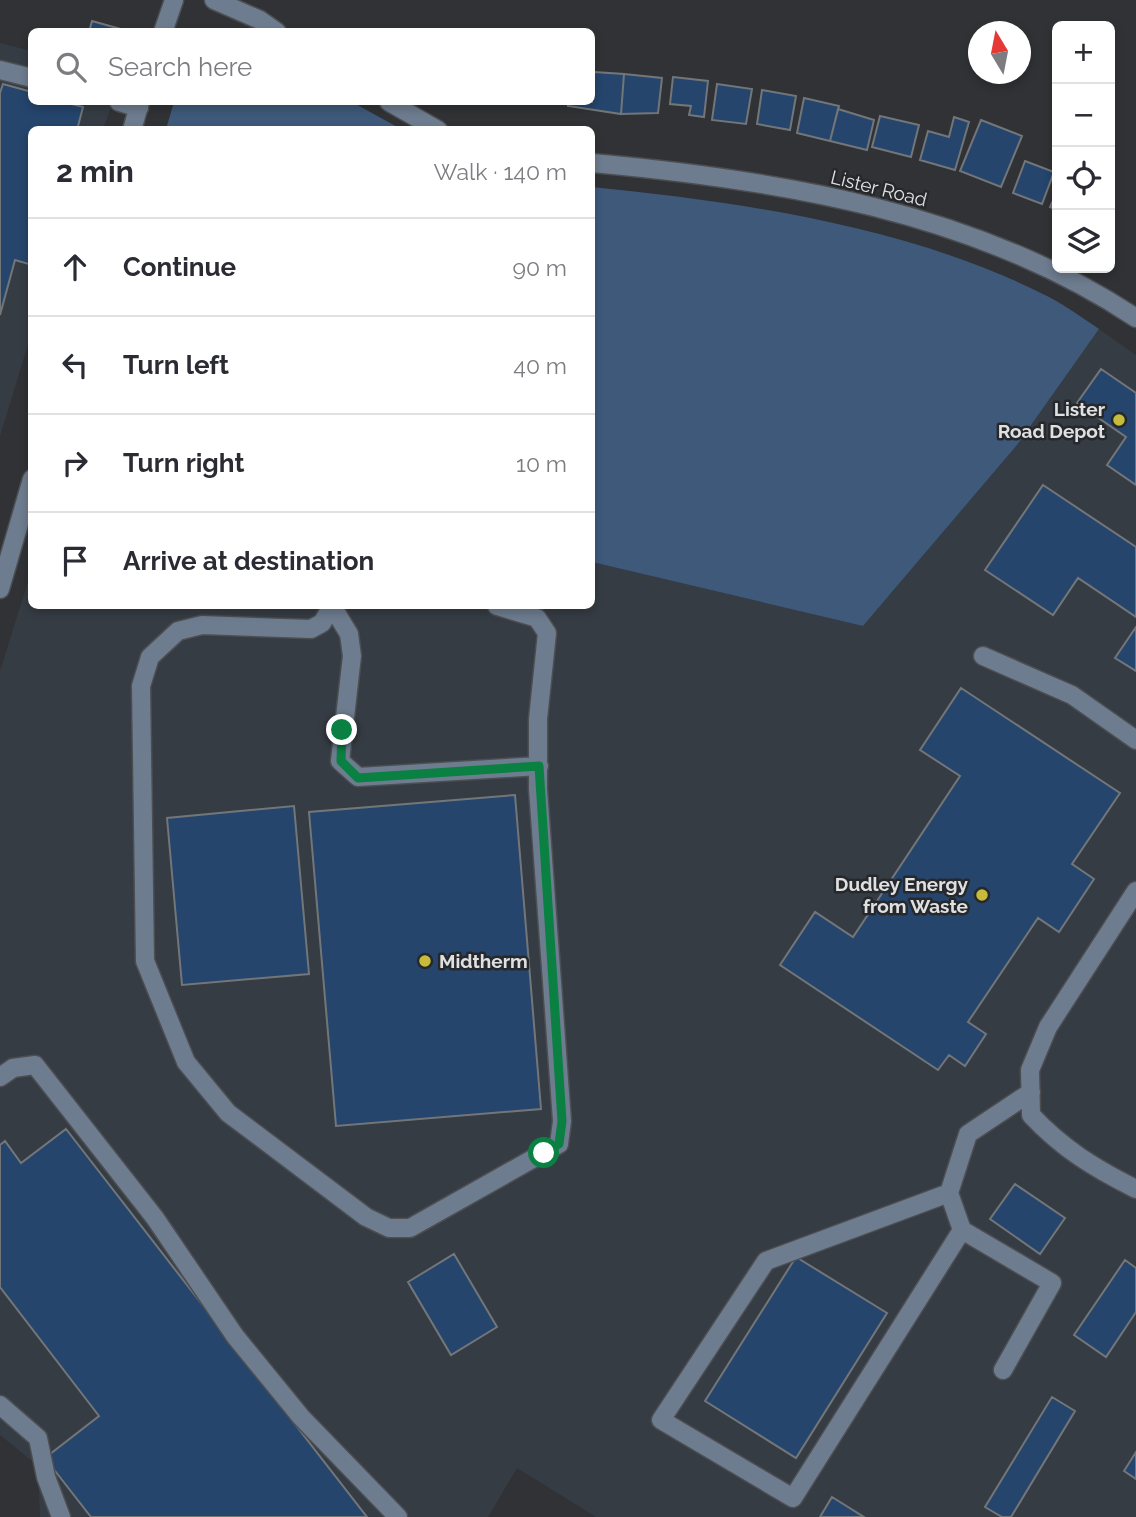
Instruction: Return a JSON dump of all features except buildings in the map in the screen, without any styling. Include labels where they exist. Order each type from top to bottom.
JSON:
[{"type":"street","points":[[164,28],[174,0]]},
{"type":"street","points":[[214,0],[261,20],[272,28]]},
{"type":"street","points":[[0,70],[28,77]]},
{"type":"street","points":[[133,126],[139,105]]},
{"type":"street","points":[[394,105],[431,126]]},
{"type":"street","name":"Lister Road","points":[[595,163],[775,184],[923,220],[1066,275],[1136,318]]},
{"type":"street","points":[[0,589],[28,493]]},
{"type":"street","points":[[330,609],[322,623],[311,629],[202,625],[178,632],[150,657],[141,686],[145,961],[186,1062],[228,1113],[366,1217],[388,1228],[410,1228],[559,1144],[562,1121],[539,766],[538,719],[547,633],[537,618],[507,609]]},
{"type":"street","points":[[334,609],[349,634],[352,656],[341,761],[358,778],[539,766]]},
{"type":"street","points":[[983,656],[1072,695],[1136,740]]},
{"type":"street","points":[[1136,891],[1048,1027],[1030,1070],[1031,1115],[1058,1143],[1102,1172],[1136,1189]]},
{"type":"street","points":[[0,1077],[13,1068],[35,1065],[155,1218],[235,1336],[301,1417],[398,1517]]},
{"type":"street","points":[[1003,1370],[1052,1283],[962,1230],[949,1193],[968,1133],[1031,1092]]},
{"type":"street","points":[[949,1193],[766,1261],[661,1420],[793,1498],[962,1230]]},
{"type":"street","points":[[0,1405],[38,1438],[46,1477],[61,1517]]},
{"type":"shaded area","points":[[0,43],[28,50],[28,105],[112,105],[104,126],[28,126],[28,345],[0,436]]},
{"type":"shaded area","points":[[173,105],[357,105],[396,126],[167,126]]},
{"type":"shaded area","points":[[595,187],[767,210],[884,235],[997,273],[1049,297],[1099,329],[1017,445],[863,626],[595,563]]},
{"type":"shaded area","points":[[1099,329],[1136,355],[1136,1517],[596,1517],[517,1468],[488,1517],[40,1517],[38,1466],[0,1435],[0,671],[28,582],[28,609],[595,609],[595,563],[863,626],[1017,445]]},
{"type":"place","name":"Lister Road Depot","points":[[1119,420]]},
{"type":"place","name":"Dudley Energy from Waste","points":[[982,895]]},
{"type":"place","name":"Midtherm","points":[[425,961]]},
{"type":"route","points":[[342,730],[341,761],[358,778],[539,766],[538,789],[562,1121],[559,1144],[544,1153]]}]
